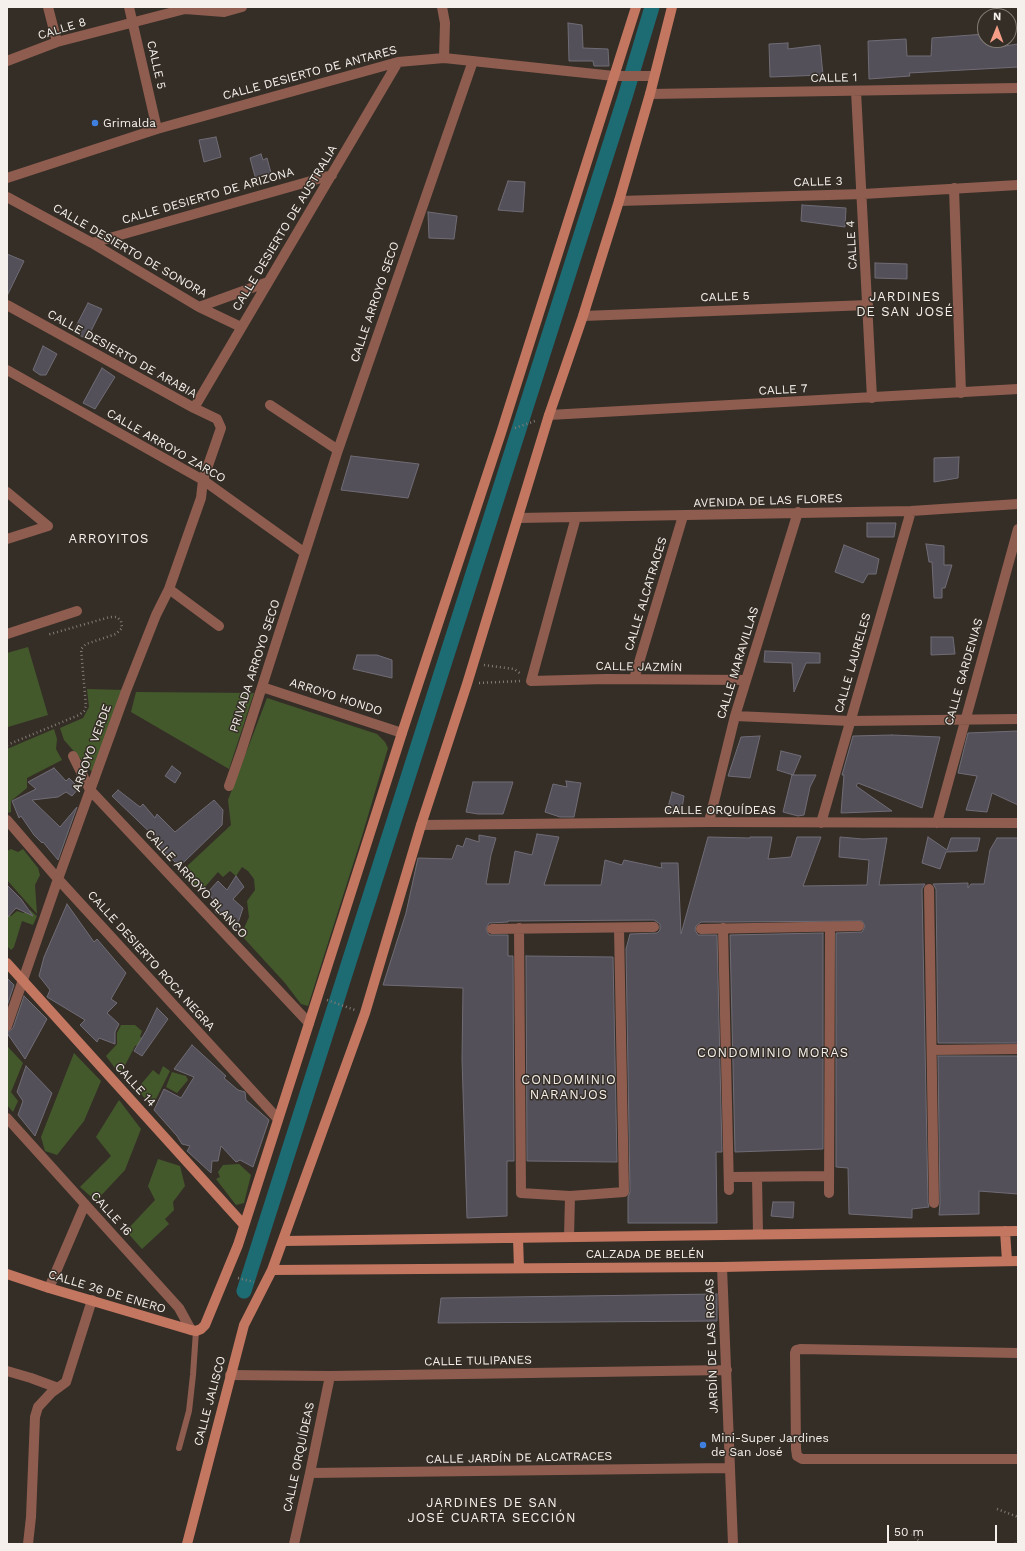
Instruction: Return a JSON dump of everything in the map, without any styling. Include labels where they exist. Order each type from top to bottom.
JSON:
[{"type":"street","points":[[48,7],[57,42]]},
{"type":"street","name":"CALLE 5","points":[[128,7],[133,22],[156,129]]},
{"type":"street","name":"CALLE 8","points":[[7,61],[57,42],[185,9],[224,9],[242,7]]},
{"type":"street","points":[[442,7],[445,23],[444,58]]},
{"type":"street","points":[[196,1330],[205,1325],[238,1245],[402,733],[501,433],[616,76],[636,7]]},
{"type":"street","name":"CALLE JALISCO","points":[[187,1544],[244,1326],[272,1270],[364,1013],[549,415],[583,316],[619,201],[650,94],[651,76],[672,7]]},
{"type":"street","name":"CALLE DESIERTO DE ANTARES","points":[[7,178],[156,129],[398,62],[444,58],[616,76],[651,76]]},
{"type":"street","name":"CALLE ARROYO SECO","points":[[305,553],[338,450],[472,61]]},
{"type":"street","name":"CALLE DESIERTO DE AUSTRALIA","points":[[194,408],[398,62]]},
{"type":"street","name":"CALLE 1","points":[[650,94],[1018,88]]},
{"type":"street","name":"CALLE 4","points":[[856,91],[863,194],[872,398]]},
{"type":"street","name":"CALLE DESIERTO DE ARIZONA","points":[[92,243],[332,175]]},
{"type":"street","name":"CALLE 3","points":[[619,201],[863,194],[1018,185]]},
{"type":"street","points":[[954,188],[961,393]]},
{"type":"street","name":"CALLE DESIERTO DE SONORA","points":[[7,197],[92,243],[199,307],[241,327]]},
{"type":"street","points":[[199,307],[268,282]]},
{"type":"street","name":"CALLE DESIERTO DE ARABIA","points":[[7,305],[217,420],[221,428]]},
{"type":"street","name":"CALLE 5","points":[[583,316],[868,305]]},
{"type":"street","name":"CALLE ARROYO ZARCO","points":[[7,370],[203,480],[305,553]]},
{"type":"street","name":"CALLE 7","points":[[549,415],[1018,389]]},
{"type":"street","points":[[270,405],[338,450]]},
{"type":"street","name":"ARROYO VERDE","points":[[7,1026],[126,691],[169,588],[201,498],[203,480],[221,428]]},
{"type":"street","points":[[7,492],[48,526],[7,539]]},
{"type":"street","name":"AVENIDA DE LAS FLORES","points":[[518,518],[911,511],[1018,504]]},
{"type":"street","name":"CALLE LAURELES","points":[[821,823],[911,511]]},
{"type":"street","name":"CALLE MARAVILLAS","points":[[709,822],[735,716],[798,512]]},
{"type":"street","name":"CALLE ALCATRACES","points":[[634,679],[683,516]]},
{"type":"street","points":[[531,681],[576,518]]},
{"type":"street","name":"CALLE GARDENIAS","points":[[937,823],[964,720],[1018,529]]},
{"type":"street","name":"PRIVADA ARROYO SECO","points":[[229,786],[305,553]]},
{"type":"street","points":[[169,588],[219,626]]},
{"type":"street","points":[[7,634],[78,612]]},
{"type":"street","name":"CALLE JAZMÍN","points":[[531,681],[634,679],[746,680]]},
{"type":"street","name":"ARROYO HONDO","points":[[262,686],[402,733]]},
{"type":"street","points":[[735,716],[850,721],[1018,719]]},
{"type":"street","name":"CALLE ARROYO BLANCO","points":[[73,756],[90,790],[309,1024]]},
{"type":"street","name":"CALLE DESIERTO ROCA NEGRA","points":[[7,820],[58,879],[278,1119]]},
{"type":"street","name":"CALLE ORQUÍDEAS","points":[[421,826],[709,822],[1018,823]]},
{"type":"street","points":[[929,889],[934,1203]]},
{"type":"street","points":[[829,1194],[830,926]]},
{"type":"street","points":[[701,929],[859,926]]},
{"type":"street","points":[[492,929],[654,927]]},
{"type":"street","points":[[519,928],[521,1193],[570,1196],[624,1192],[619,928]]},
{"type":"street","points":[[723,928],[730,1190]]},
{"type":"street","name":"CALLE 14","points":[[7,963],[244,1226]]},
{"type":"street","points":[[932,1050],[1018,1049]]},
{"type":"street","name":"CALLE 16","points":[[7,1118],[179,1308],[196,1330]]},
{"type":"street","points":[[729,1177],[829,1176]]},
{"type":"street","points":[[757,1177],[758,1234]]},
{"type":"street","points":[[569,1237],[570,1196]]},
{"type":"street","points":[[49,1288],[84,1204]]},
{"type":"street","points":[[1005,1231],[1007,1261]]},
{"type":"street","name":"CALZADA DE BELÉN","points":[[283,1241],[1018,1231]]},
{"type":"street","points":[[518,1238],[519,1268]]},
{"type":"street","name":"CALZADA DE BELÉN","points":[[272,1270],[722,1267],[1018,1260]]},
{"type":"street","name":"JARDÍN DE LAS ROSAS","points":[[722,1267],[727,1370],[732,1544]]},
{"type":"street","name":"CALLE 26 DE ENERO","points":[[7,1274],[49,1288],[196,1330]]},
{"type":"street","points":[[28,1544],[31,1517],[35,1416],[38,1407],[66,1382],[92,1300]]},
{"type":"street","points":[[1018,1353],[800,1349],[796,1350],[795,1353],[796,1449],[797,1456],[802,1459],[1018,1459]]},
{"type":"street","name":"CALLE TULIPANES","points":[[230,1375],[330,1376],[727,1370]]},
{"type":"street","points":[[7,1371],[58,1388]]},
{"type":"street","name":"CALLE ORQUÍDEAS","points":[[294,1544],[330,1376]]},
{"type":"street","name":"CALLE JARDÍN DE ALCATRACES","points":[[310,1474],[729,1468]]},
{"type":"lane","points":[[179,1448],[189,1411],[194,1375],[196,1330]]},
{"type":"path","points":[[512,429],[538,420]]},
{"type":"path","points":[[7,745],[79,715],[84,711],[86,706],[81,649],[86,644],[120,632],[122,628],[121,621],[117,618],[110,617],[44,636]]},
{"type":"path","points":[[472,664],[514,669],[531,681]]},
{"type":"path","points":[[467,684],[531,681]]},
{"type":"path","points":[[321,998],[356,1010]]},
{"type":"path","points":[[241,1279],[250,1281]]},
{"type":"path","points":[[997,1508],[1018,1517]]},
{"type":"path","points":[[912,1534],[922,1544]]},
{"type":"green space","points":[[28,647],[48,715],[8,727],[7,653]]},
{"type":"green space","points":[[87,689],[125,690],[94,774],[64,740],[60,728],[83,718],[89,707]]},
{"type":"green space","points":[[136,692],[254,693],[229,769],[131,712]]},
{"type":"green space","points":[[267,698],[377,734],[385,742],[388,748],[362,836],[308,1006],[301,1004],[285,983],[241,935],[249,917],[247,901],[255,890],[254,879],[248,871],[242,867],[236,876],[230,871],[223,877],[218,872],[204,888],[194,888],[185,877],[190,871],[184,869],[231,825],[228,800]]},
{"type":"green space","points":[[54,729],[57,739],[56,749],[62,760],[27,778],[27,788],[11,801],[11,812],[7,813],[7,749]]},
{"type":"green space","points":[[11,849],[18,852],[23,849],[38,868],[40,875],[35,885],[37,914],[7,880],[7,851]]},
{"type":"green space","points":[[30,910],[37,916],[33,925],[22,921],[14,947],[11,950],[7,946],[7,915],[11,916],[17,911],[23,913]]},
{"type":"green space","points":[[121,1025],[135,1025],[142,1031],[140,1037],[146,1039],[143,1043],[135,1046],[120,1075],[106,1056],[117,1044],[117,1033]]},
{"type":"green space","points":[[8,1047],[23,1063],[11,1092],[18,1101],[13,1112],[7,1105]]},
{"type":"green space","points":[[74,1053],[101,1081],[84,1121],[57,1155],[45,1151],[41,1137]]},
{"type":"green space","points":[[163,1066],[170,1071],[152,1107],[137,1089],[153,1070],[159,1075]]},
{"type":"green space","points":[[172,1072],[186,1076],[188,1080],[177,1093],[166,1087]]},
{"type":"green space","points":[[119,1100],[141,1129],[125,1170],[96,1201],[80,1187],[111,1156],[96,1137]]},
{"type":"green space","points":[[158,1159],[180,1166],[185,1186],[173,1202],[174,1210],[165,1219],[169,1224],[142,1249],[126,1231],[155,1200],[148,1186]]},
{"type":"green space","points":[[239,1164],[251,1175],[244,1203],[236,1205],[216,1179],[220,1177],[218,1172],[223,1165]]},
{"type":"building","points":[[568,23],[582,25],[583,48],[608,49],[609,66],[594,66],[593,61],[569,61]]},
{"type":"building","points":[[977,35],[977,48],[1017,48],[1018,44],[1018,67],[909,73],[910,76],[869,79],[868,41],[906,39],[907,56],[931,56],[932,38]]},
{"type":"building","points":[[788,43],[788,49],[820,45],[823,75],[770,77],[769,44]]},
{"type":"building","points":[[216,137],[221,157],[204,162],[199,140]]},
{"type":"building","points":[[261,154],[263,160],[267,158],[271,173],[256,180],[250,158]]},
{"type":"building","points":[[508,181],[525,182],[523,212],[498,210]]},
{"type":"building","points":[[802,205],[846,208],[845,227],[801,221]]},
{"type":"building","points":[[428,212],[457,216],[454,239],[429,238]]},
{"type":"building","points":[[7,254],[24,261],[7,296]]},
{"type":"building","points":[[875,263],[907,264],[907,279],[875,278]]},
{"type":"building","points":[[88,303],[102,309],[87,339],[73,332]]},
{"type":"building","points":[[43,346],[57,354],[46,375],[40,375],[33,370]]},
{"type":"building","points":[[102,368],[115,377],[95,409],[83,403]]},
{"type":"building","points":[[351,456],[419,464],[408,498],[341,490]]},
{"type":"building","points":[[959,457],[958,478],[934,482],[934,458]]},
{"type":"building","points":[[867,523],[896,523],[894,537],[867,537]]},
{"type":"building","points":[[926,544],[944,546],[944,565],[952,565],[945,588],[942,588],[942,598],[934,598],[932,562],[929,562]]},
{"type":"building","points":[[844,545],[879,559],[876,574],[868,574],[863,583],[835,572]]},
{"type":"building","points":[[931,637],[953,637],[955,654],[931,655]]},
{"type":"building","points":[[765,651],[820,653],[820,663],[806,663],[794,692],[792,663],[764,662]]},
{"type":"building","points":[[357,655],[377,655],[392,660],[392,678],[353,669]]},
{"type":"building","points":[[1018,731],[1018,805],[992,793],[987,812],[966,810],[977,776],[958,773],[968,733]]},
{"type":"building","points":[[892,735],[940,737],[922,808],[858,783],[856,786],[892,811],[841,813],[844,775],[842,775],[853,736]]},
{"type":"building","points":[[760,736],[750,778],[728,776],[741,737]]},
{"type":"building","points":[[781,751],[801,756],[793,775],[777,770]]},
{"type":"building","points":[[172,766],[181,773],[175,783],[165,776]]},
{"type":"building","points":[[54,768],[66,781],[69,778],[79,788],[72,796],[66,792],[58,797],[32,800],[60,827],[77,807],[58,860],[43,842],[42,843],[34,835],[21,816],[19,818],[12,801],[36,789],[28,782]]},
{"type":"building","points":[[792,775],[816,775],[810,787],[804,815],[798,816],[783,812]]},
{"type":"building","points":[[566,781],[581,783],[574,817],[560,817],[545,812],[553,784],[567,787]]},
{"type":"building","points":[[473,782],[513,782],[503,814],[478,814],[466,812]]},
{"type":"building","points":[[118,790],[140,807],[143,804],[155,818],[157,814],[175,832],[214,800],[223,810],[222,825],[183,863],[175,862],[158,845],[161,843],[112,796]]},
{"type":"building","points":[[672,792],[684,796],[681,814],[667,811]]},
{"type":"building","points":[[537,834],[559,837],[544,885],[601,885],[605,860],[622,865],[624,860],[662,868],[661,863],[678,863],[681,934],[708,837],[772,837],[768,859],[791,857],[797,837],[821,837],[803,886],[867,885],[869,860],[839,857],[840,837],[863,839],[887,838],[879,885],[925,884],[922,889],[929,1207],[912,1209],[912,1218],[849,1214],[848,1168],[836,1167],[836,933],[862,932],[865,926],[862,921],[701,922],[696,926],[695,930],[698,935],[717,935],[722,1152],[716,1152],[717,1223],[628,1223],[628,1197],[630,1192],[626,949],[630,934],[657,933],[660,930],[660,924],[654,920],[508,921],[489,923],[486,929],[489,935],[508,935],[508,956],[513,956],[514,1161],[507,1161],[507,1216],[467,1218],[462,1059],[463,988],[383,985],[406,913],[418,858],[452,859],[457,845],[463,847],[466,838],[479,842],[479,835],[496,838],[491,855],[486,884],[509,884],[515,851],[532,855]]},
{"type":"building","points":[[928,837],[947,850],[951,838],[980,838],[977,851],[946,852],[940,869],[922,863]]},
{"type":"building","points":[[997,838],[1018,838],[1018,1043],[938,1043],[936,889],[933,884],[968,883],[968,888],[971,884],[984,884],[990,850]]},
{"type":"building","points":[[236,876],[244,887],[233,899],[243,908],[235,932],[222,913],[220,915],[215,912],[218,907],[208,892],[218,881],[227,890]]},
{"type":"building","points":[[7,885],[21,899],[33,916],[16,908],[7,918]]},
{"type":"building","points":[[67,904],[94,942],[97,939],[126,973],[111,999],[117,1003],[107,1013],[119,1024],[115,1032],[115,1044],[99,1038],[97,1042],[80,1025],[85,1020],[47,997],[50,990],[39,976],[44,957]]},
{"type":"building","points":[[823,933],[823,1149],[735,1152],[730,935]]},
{"type":"building","points":[[526,956],[613,957],[617,1162],[527,1161]]},
{"type":"building","points":[[7,978],[14,985],[7,1006]]},
{"type":"building","points":[[24,996],[47,1019],[25,1059],[7,1033],[13,1028]]},
{"type":"building","points":[[157,1008],[168,1019],[142,1056],[134,1051]]},
{"type":"building","points":[[192,1045],[226,1076],[224,1078],[238,1090],[245,1092],[246,1100],[269,1120],[253,1167],[240,1160],[236,1162],[221,1146],[218,1161],[212,1161],[211,1173],[187,1151],[190,1146],[182,1144],[177,1136],[154,1110],[164,1089],[181,1098],[194,1077],[174,1069]]},
{"type":"building","points":[[938,1056],[1018,1056],[1018,1194],[979,1191],[979,1214],[939,1215]]},
{"type":"building","points":[[26,1066],[52,1093],[35,1136],[18,1115],[23,1101],[17,1092]]},
{"type":"building","points":[[773,1202],[794,1202],[793,1218],[771,1216]]},
{"type":"building","points":[[717,1294],[717,1321],[438,1323],[441,1298]]},
{"type":"waterway","points":[[244,1291],[625,97],[652,7]]},
{"type":"place","name":"Grimalda","points":[[95,123]]},
{"type":"place","name":"Mini-Super Jardines de San José","points":[[703,1445]]},
{"type":"district","name":"JARDINES DE SAN JOSÉ","points":[[905,304]]},
{"type":"district","name":"ARROYITOS","points":[[109,539]]},
{"type":"district","name":"CONDOMINIO MORAS","points":[[773,1053]]},
{"type":"district","name":"CONDOMINIO NARANJOS","points":[[569,1088]]},
{"type":"district","name":"JARDINES DE SAN JOSÉ CUARTA SECCIÓN","points":[[492,1510]]}]
